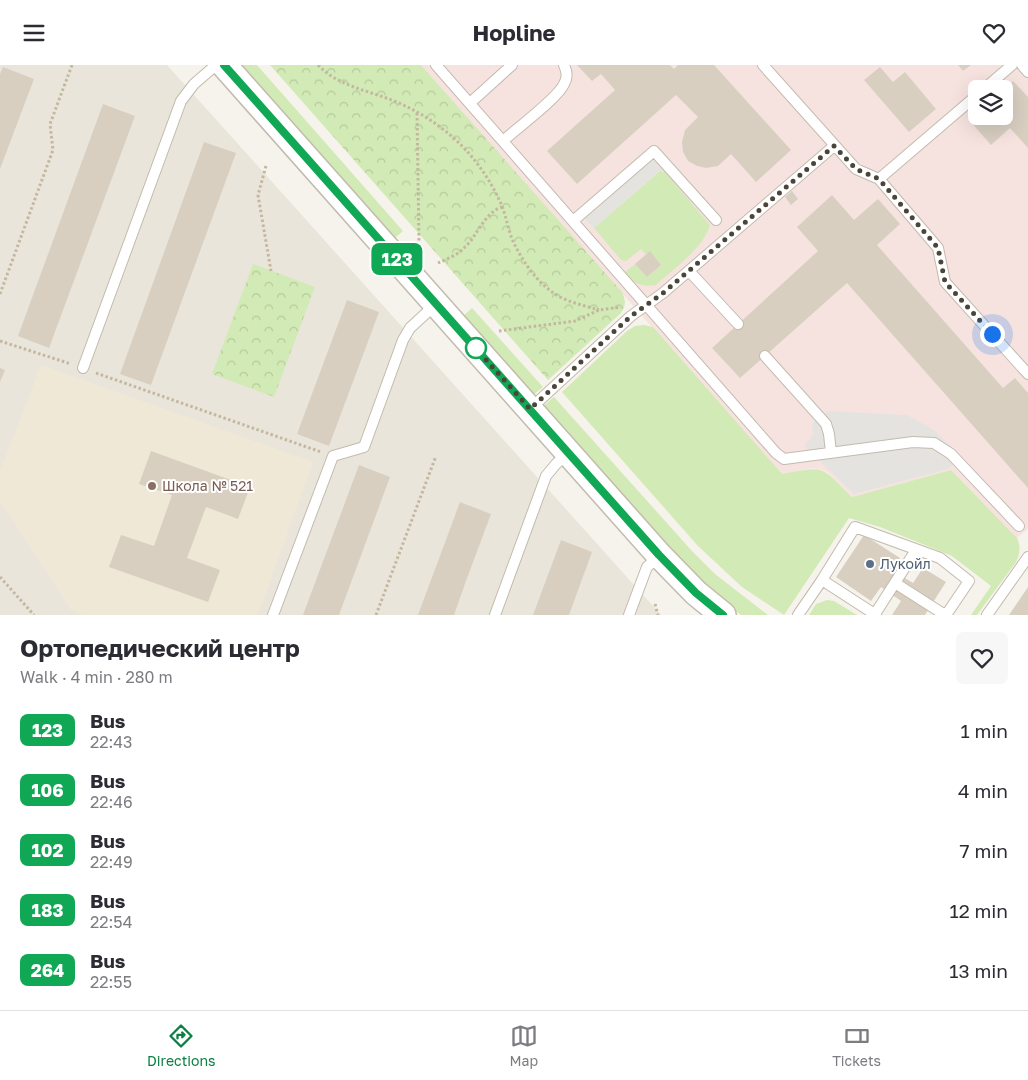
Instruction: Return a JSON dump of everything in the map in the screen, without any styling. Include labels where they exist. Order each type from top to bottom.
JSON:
[{"type":"street","points":[[224,65],[659,555],[696,593],[723,615]]},
{"type":"lane","points":[[83,368],[181,101],[194,83],[216,65]]},
{"type":"lane","points":[[436,65],[776,453],[784,459],[913,442],[934,443],[951,454],[1019,526]]},
{"type":"lane","points":[[470,103],[512,65]]},
{"type":"lane","points":[[503,141],[554,97],[564,85],[567,72],[564,65]]},
{"type":"lane","points":[[764,65],[834,146],[856,169],[879,179],[938,248],[945,282],[1028,374]]},
{"type":"lane","points":[[994,80],[1012,65]]},
{"type":"lane","points":[[1022,65],[1028,72]]},
{"type":"lane","points":[[879,179],[968,103]]},
{"type":"lane","points":[[530,409],[631,316],[689,271],[834,146]]},
{"type":"lane","points":[[573,221],[654,151],[716,220]]},
{"type":"lane","points":[[689,271],[738,324]]},
{"type":"lane","points":[[273,615],[333,456],[364,447],[403,340],[410,328],[436,303]]},
{"type":"lane","points":[[765,356],[826,424],[831,453]]},
{"type":"lane","points":[[495,615],[546,476],[568,453]]},
{"type":"lane","points":[[798,615],[822,581],[855,527],[940,558],[969,581],[946,615],[895,583]]},
{"type":"lane","points":[[822,581],[875,615],[916,549]]},
{"type":"lane","points":[[629,615],[647,567],[659,555]]},
{"type":"lane","points":[[987,615],[1028,557]]},
{"type":"path","points":[[0,293],[53,150],[50,124],[72,65]]},
{"type":"path","points":[[318,65],[341,81],[366,93],[390,99],[417,112],[443,128],[466,149],[488,178],[502,207],[512,238],[522,258],[534,275],[560,297],[599,310]]},
{"type":"path","points":[[417,112],[420,243]]},
{"type":"path","points":[[266,166],[258,195],[271,271]]},
{"type":"path","points":[[438,263],[465,248],[488,216],[502,207]]},
{"type":"path","points":[[500,331],[575,321],[599,310],[646,305]]},
{"type":"path","points":[[0,341],[83,368],[333,456]]},
{"type":"path","points":[[376,615],[436,457]]},
{"type":"path","points":[[0,577],[34,615]]},
{"type":"path","points":[[655,604],[658,615]]},
{"type":"shaded area","points":[[0,65],[167,65],[661,615],[0,615]]},
{"type":"shaded area","points":[[421,65],[1028,65],[1028,529],[1017,538],[951,470],[852,497],[827,472],[812,468],[782,475]]},
{"type":"shaded area","points":[[653,159],[665,172],[660,171],[657,173],[594,228],[585,219]]},
{"type":"shaded area","name":"Школа № 521","points":[[41,365],[313,462],[258,615],[84,615],[71,610],[0,501],[0,472]]},
{"type":"shaded area","points":[[827,411],[907,415],[934,430],[961,457],[948,469],[854,494],[804,446],[813,435],[812,424]]},
{"type":"green space","points":[[236,65],[257,65],[403,231],[394,239]]},
{"type":"green space","points":[[270,65],[421,65],[622,292],[625,303],[621,313],[548,380]]},
{"type":"green space","points":[[660,171],[665,172],[710,225],[707,234],[695,250],[656,285],[646,286],[631,280],[624,273],[635,264],[647,277],[661,265],[650,252],[646,255],[641,249],[626,261],[621,260],[594,228]]},
{"type":"green space","points":[[253,264],[315,287],[274,397],[212,374]]},
{"type":"green space","points":[[472,308],[543,387],[532,396],[462,317]]},
{"type":"green space","points":[[635,326],[653,327],[782,474],[815,469],[822,471],[852,497],[951,470],[1017,538],[1019,544],[1016,562],[977,615],[971,615],[991,586],[952,556],[880,527],[849,518],[784,615],[742,587],[698,546],[562,392],[627,331]]},
{"type":"green space","points":[[554,397],[692,551],[715,574],[768,615],[741,615],[727,605],[681,562],[542,407]]},
{"type":"green space","points":[[827,600],[834,601],[857,615],[809,615],[816,604]]},
{"type":"building","points":[[577,65],[670,65],[674,69],[678,65],[714,65],[791,150],[756,182],[731,154],[718,166],[706,168],[697,166],[688,161],[683,152],[682,142],[685,130],[698,117],[676,95],[577,184],[547,151],[615,90],[601,74],[592,81]]},
{"type":"building","points":[[958,65],[971,65],[963,71]]},
{"type":"building","points":[[3,67],[34,79],[0,169],[0,74]]},
{"type":"building","points":[[880,67],[893,82],[905,72],[936,109],[909,132],[864,80]]},
{"type":"building","points":[[1013,81],[1028,97],[1028,148],[1010,128],[991,145],[973,125],[1013,125]]},
{"type":"building","points":[[103,104],[135,116],[49,348],[18,336]]},
{"type":"building","points":[[204,142],[236,153],[151,385],[120,374]]},
{"type":"building","points":[[792,191],[798,199],[791,205],[785,197]]},
{"type":"building","points":[[832,195],[854,220],[878,199],[900,224],[877,245],[1003,388],[1015,378],[1028,393],[1028,488],[847,283],[740,378],[712,348],[818,251],[797,227]]},
{"type":"building","points":[[650,251],[661,265],[647,277],[635,264]]},
{"type":"building","points":[[347,300],[379,312],[329,446],[297,434]]},
{"type":"building","points":[[0,368],[5,370],[0,382]]},
{"type":"building","points":[[151,451],[250,487],[238,519],[206,507],[187,558],[220,570],[208,602],[109,567],[121,535],[154,546],[172,495],[139,484]]},
{"type":"building","points":[[359,465],[390,477],[339,615],[303,615]]},
{"type":"building","points":[[460,502],[491,514],[454,615],[418,615]]},
{"type":"building","points":[[864,535],[900,558],[892,570],[913,583],[923,568],[946,582],[925,615],[892,615],[901,601],[881,587],[871,601],[836,577]]},
{"type":"building","points":[[561,540],[592,552],[569,615],[533,615]]},
{"type":"building","points":[[1028,587],[1028,615],[1009,615]]},
{"type":"bus line","name":"123","points":[[224,65],[659,555],[696,593],[723,615]]},
{"type":"place","name":"Школа № 521","points":[[152,486]]},
{"type":"place","name":"Лукойл","points":[[870,564]]},
{"type":"route","points":[[476,348],[472,344],[530,409],[631,316],[663,293],[834,146],[856,169],[879,179],[938,248],[945,282],[992,334]]}]
